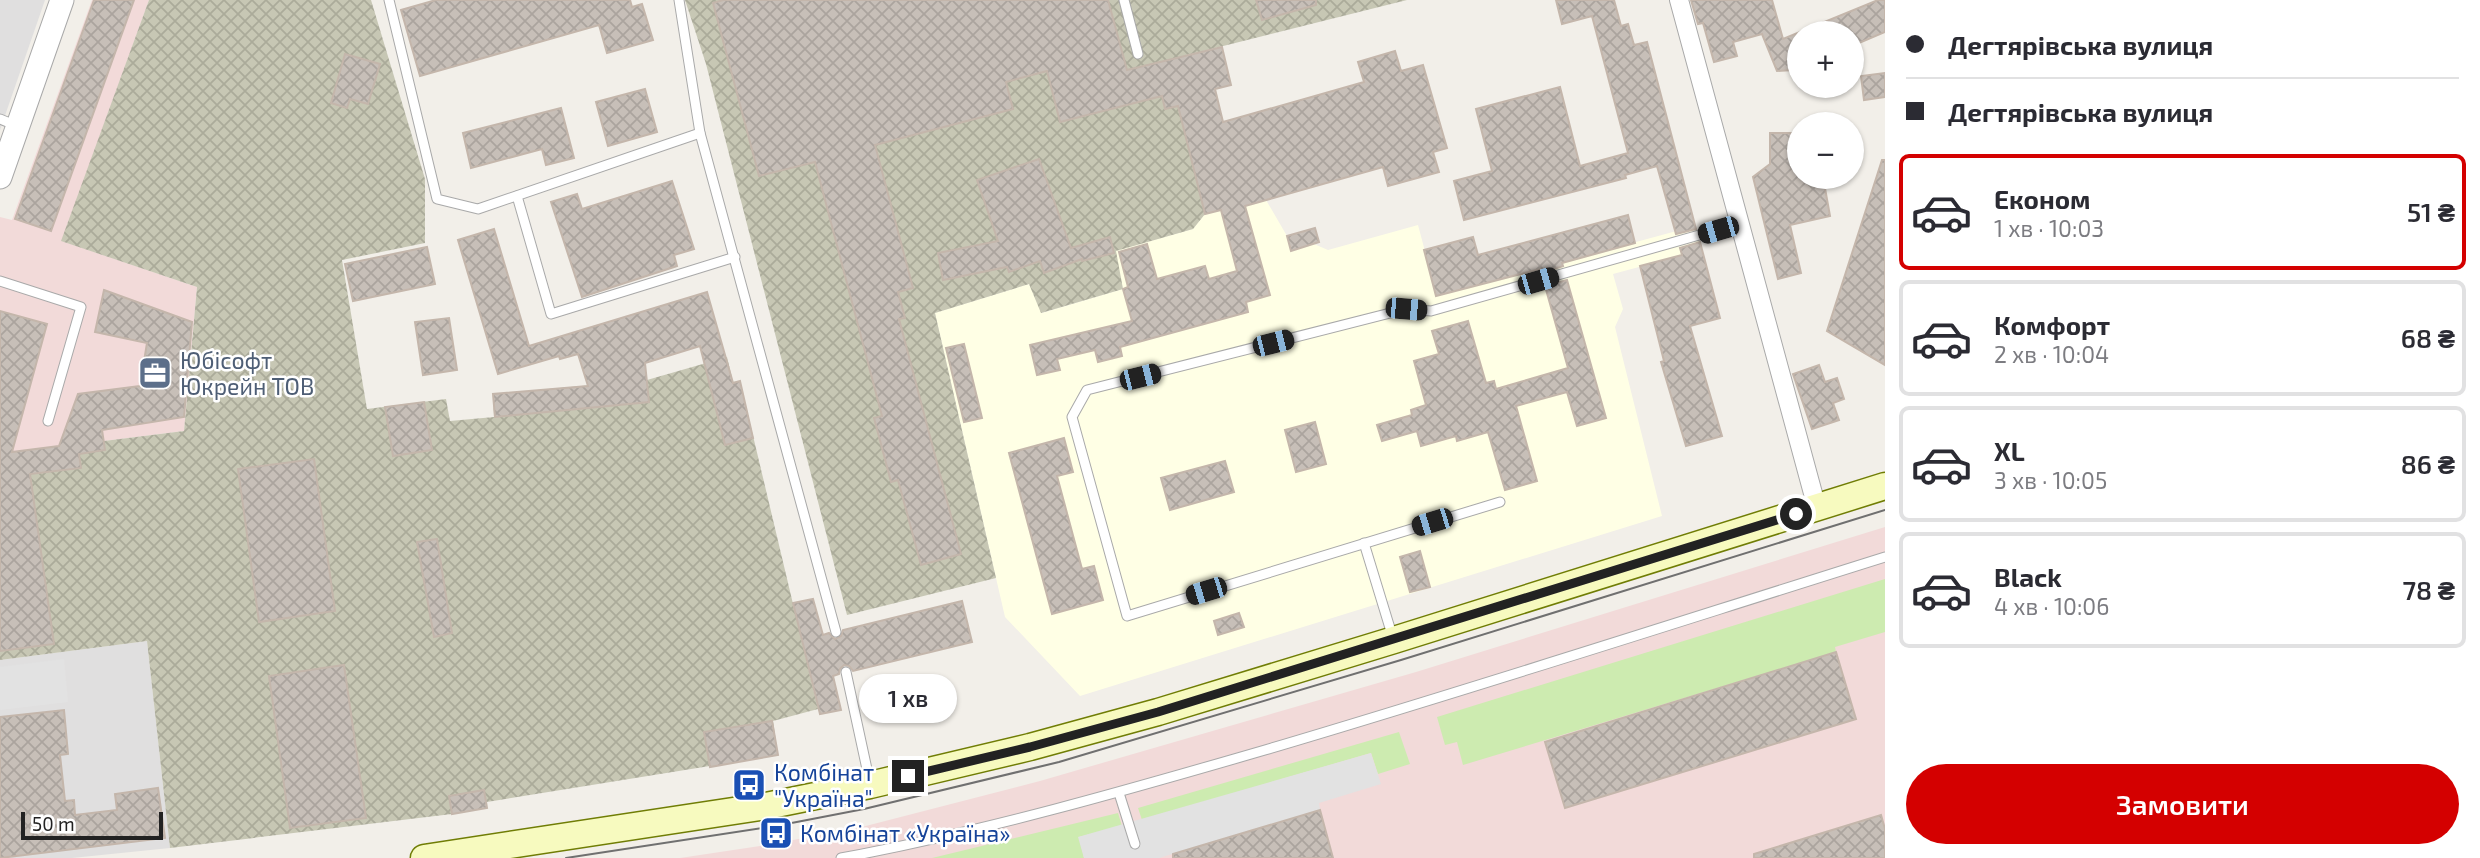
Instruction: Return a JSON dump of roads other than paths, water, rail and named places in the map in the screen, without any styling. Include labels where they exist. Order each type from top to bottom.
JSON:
[{"type":"main road","points":[[424,858],[484,854],[766,806],[870,785],[1030,747],[1158,712],[1394,640],[1885,486]]},
{"type":"street","points":[[0,177],[9,123],[62,0]]},
{"type":"street","points":[[1679,0],[1816,508]]},
{"type":"lane","points":[[389,0],[437,199],[478,209],[700,133]]},
{"type":"lane","points":[[678,0],[700,133],[836,632]]},
{"type":"lane","points":[[1124,0],[1139,54]]},
{"type":"lane","points":[[517,196],[551,314],[735,257]]},
{"type":"lane","points":[[1500,502],[1127,616],[1072,417],[1087,390],[1406,309],[1432,311],[1738,224]]},
{"type":"lane","points":[[0,281],[81,307],[48,421]]},
{"type":"lane","points":[[1364,543],[1394,640]]},
{"type":"lane","points":[[841,858],[988,827],[1119,793],[1415,706],[1885,557]]},
{"type":"lane","points":[[846,673],[870,785]]},
{"type":"lane","points":[[1119,793],[1135,844]]},
{"type":"tram line","points":[[566,858],[776,826],[864,809],[1059,762],[1401,660],[1885,510]]},
{"type":"place","name":"Юбісофт Юкрейн ТОВ","points":[[155,373]]},
{"type":"place","name":"Комбінат \"Україна\"","points":[[749,785]]},
{"type":"place","name":"Комбінат «Україна»","points":[[776,833]]}]
